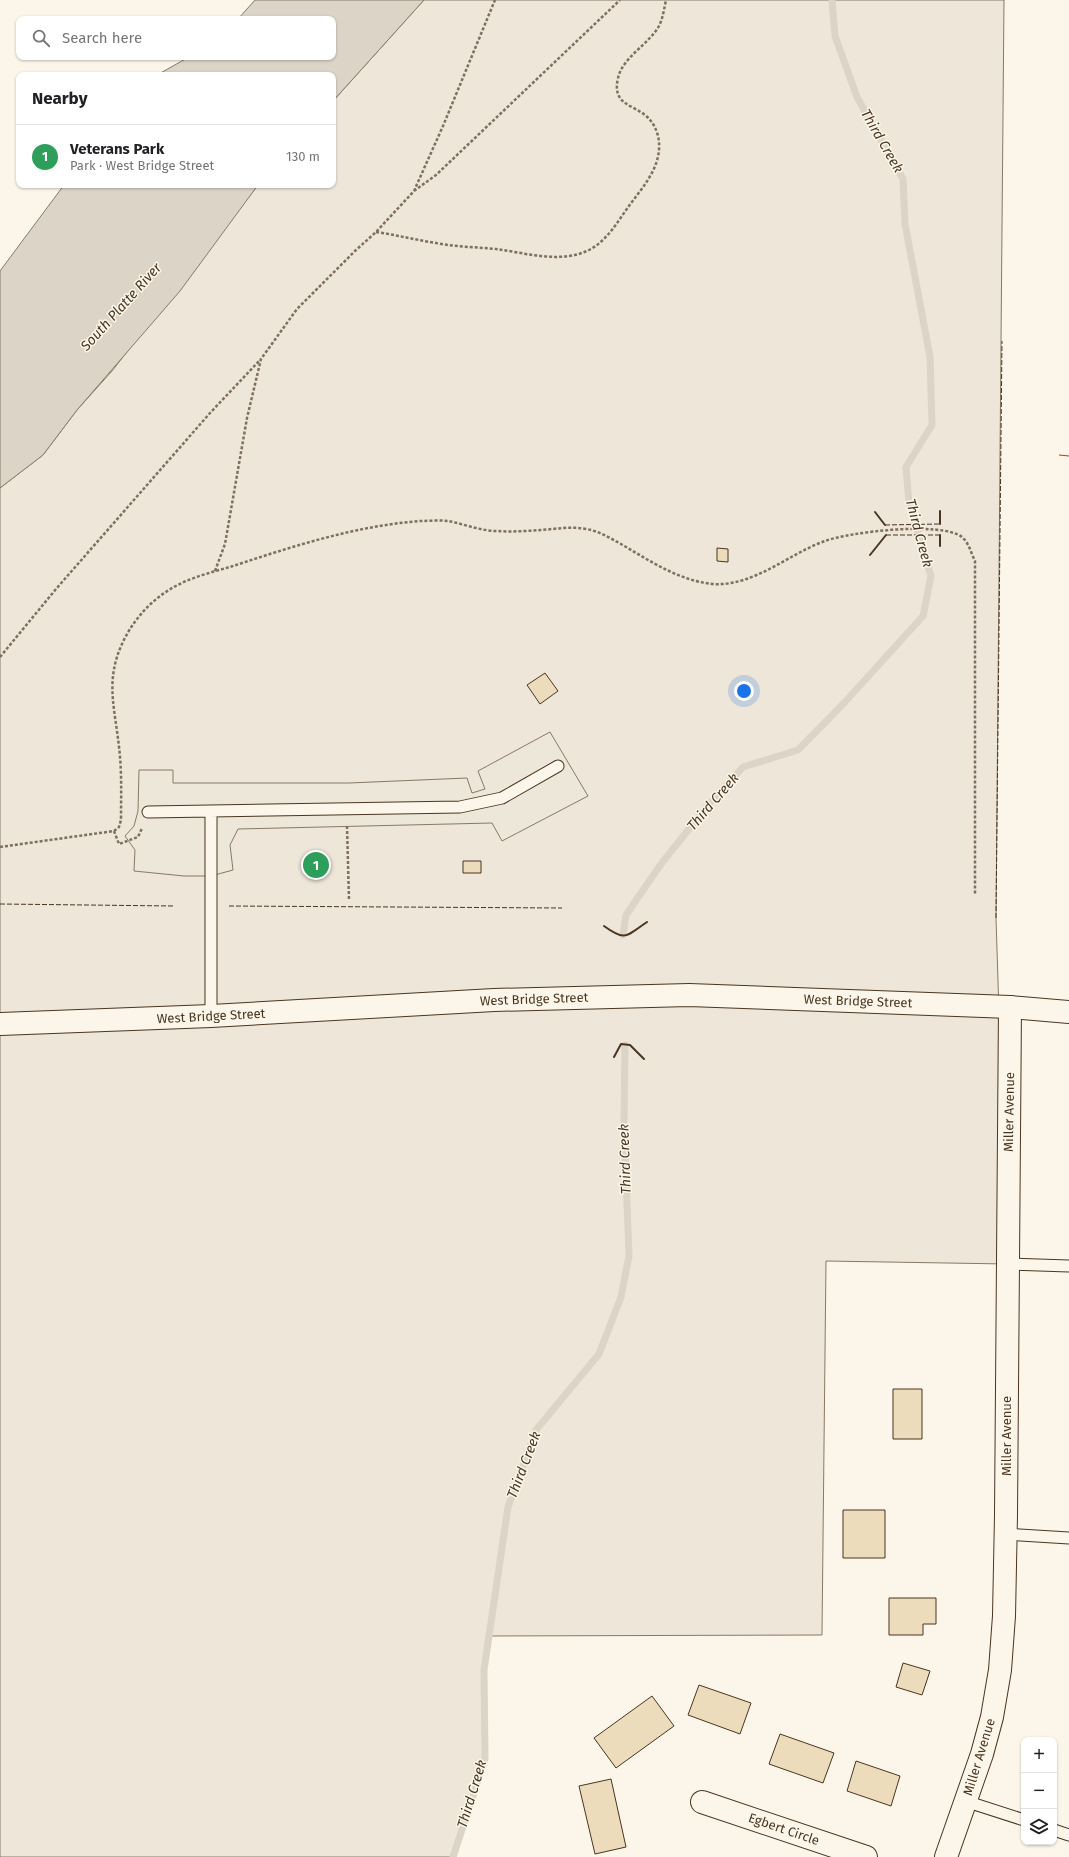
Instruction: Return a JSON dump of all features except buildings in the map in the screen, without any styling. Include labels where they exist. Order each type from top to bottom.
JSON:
[{"type":"main road","name":"West Bridge Street","points":[[0,1024],[211,1016],[494,1000],[689,995],[1010,1007],[1069,1012]]},
{"type":"main road","name":"Miller Avenue","points":[[946,1857],[982,1754],[992,1717],[1000,1670],[1004,1616],[1010,1007]]},
{"type":"main road","name":"Egbert Circle","points":[[702,1802],[866,1857]]},
{"type":"lane","points":[[148,812],[460,807],[502,798],[558,766]]},
{"type":"lane","points":[[211,812],[211,1016]]},
{"type":"lane","points":[[1007,1264],[1069,1266]]},
{"type":"lane","points":[[1005,1534],[1069,1538]]},
{"type":"lane","points":[[965,1801],[1021,1819]]},
{"type":"lane","points":[[1057,1831],[1069,1835]]},
{"type":"path","points":[[414,191],[443,126],[495,0]]},
{"type":"path","points":[[0,657],[56,589],[210,413],[261,359],[297,309],[376,232],[414,191],[436,174],[620,0]]},
{"type":"path","points":[[376,232],[403,235],[436,243],[561,257],[589,250],[602,240],[612,229],[652,174],[657,163],[659,150],[658,136],[654,126],[645,115],[622,101],[616,89],[618,77],[625,64],[659,26],[666,0]]},
{"type":"path","points":[[214,572],[225,544],[247,418],[261,359]]},
{"type":"path","points":[[0,846],[114,831],[118,827],[121,820],[121,773],[119,745],[111,700],[112,672],[121,645],[131,625],[146,608],[170,589],[198,576],[311,540],[348,532],[419,521],[446,521],[494,531],[567,527],[584,528],[600,532],[666,571],[713,584],[733,583],[753,578],[793,554],[827,540],[856,533],[885,530],[940,529],[960,536],[967,543],[975,561],[975,894]]},
{"type":"path","points":[[114,831],[119,844],[138,837],[148,812]]},
{"type":"path","points":[[347,823],[349,900]]},
{"type":"shaded area","points":[[424,0],[1004,0],[996,918],[1007,1264],[826,1261],[822,1635],[489,1636],[484,1670],[485,1759],[453,1857],[0,1857],[0,488],[43,455],[77,410],[112,371],[256,188],[336,188],[336,98]]},
{"type":"shaded area","points":[[550,732],[588,796],[502,841],[492,823],[238,829],[230,845],[233,870],[211,876],[184,876],[134,871],[135,850],[125,836],[134,826],[138,811],[139,770],[173,770],[173,783],[349,783],[467,778],[472,793],[485,789],[478,771]]},
{"type":"water","points":[[255,0],[424,0],[336,98],[336,72],[162,72],[184,60],[336,60],[336,16],[241,16]]},
{"type":"water","name":"South Platte River","points":[[62,188],[256,188],[180,291],[77,410],[43,455],[0,488],[0,271]]},
{"type":"waterway","name":"Third Creek","points":[[623,935],[626,915],[661,864],[709,804],[743,767],[798,750],[845,702],[923,616],[931,576],[909,503],[906,467],[932,425],[930,357],[905,224],[903,179],[857,97],[835,36],[832,0]]},
{"type":"waterway","name":"Third Creek","points":[[453,1857],[485,1759],[484,1670],[508,1507],[536,1430],[599,1354],[621,1297],[629,1256],[624,1123],[625,1045]]},
{"type":"fence","points":[[996,918],[1002,341]]},
{"type":"fence","points":[[885,525],[940,524]]},
{"type":"fence","points":[[886,535],[940,535]]},
{"type":"fence","points":[[0,904],[173,906]]},
{"type":"fence","points":[[229,906],[562,908]]},
{"type":"wall","points":[[940,511],[940,524]]},
{"type":"wall","points":[[875,512],[885,525]]},
{"type":"wall","points":[[870,555],[886,535]]},
{"type":"wall","points":[[940,535],[940,546]]},
{"type":"wall","points":[[604,926],[617,934],[626,935],[630,934],[647,922]]},
{"type":"wall","points":[[614,1057],[621,1044],[630,1045],[644,1059]]},
{"type":"power","points":[[1059,455],[1069,456]]},
{"type":"place","name":"Veterans Park","points":[[316,865]]}]
